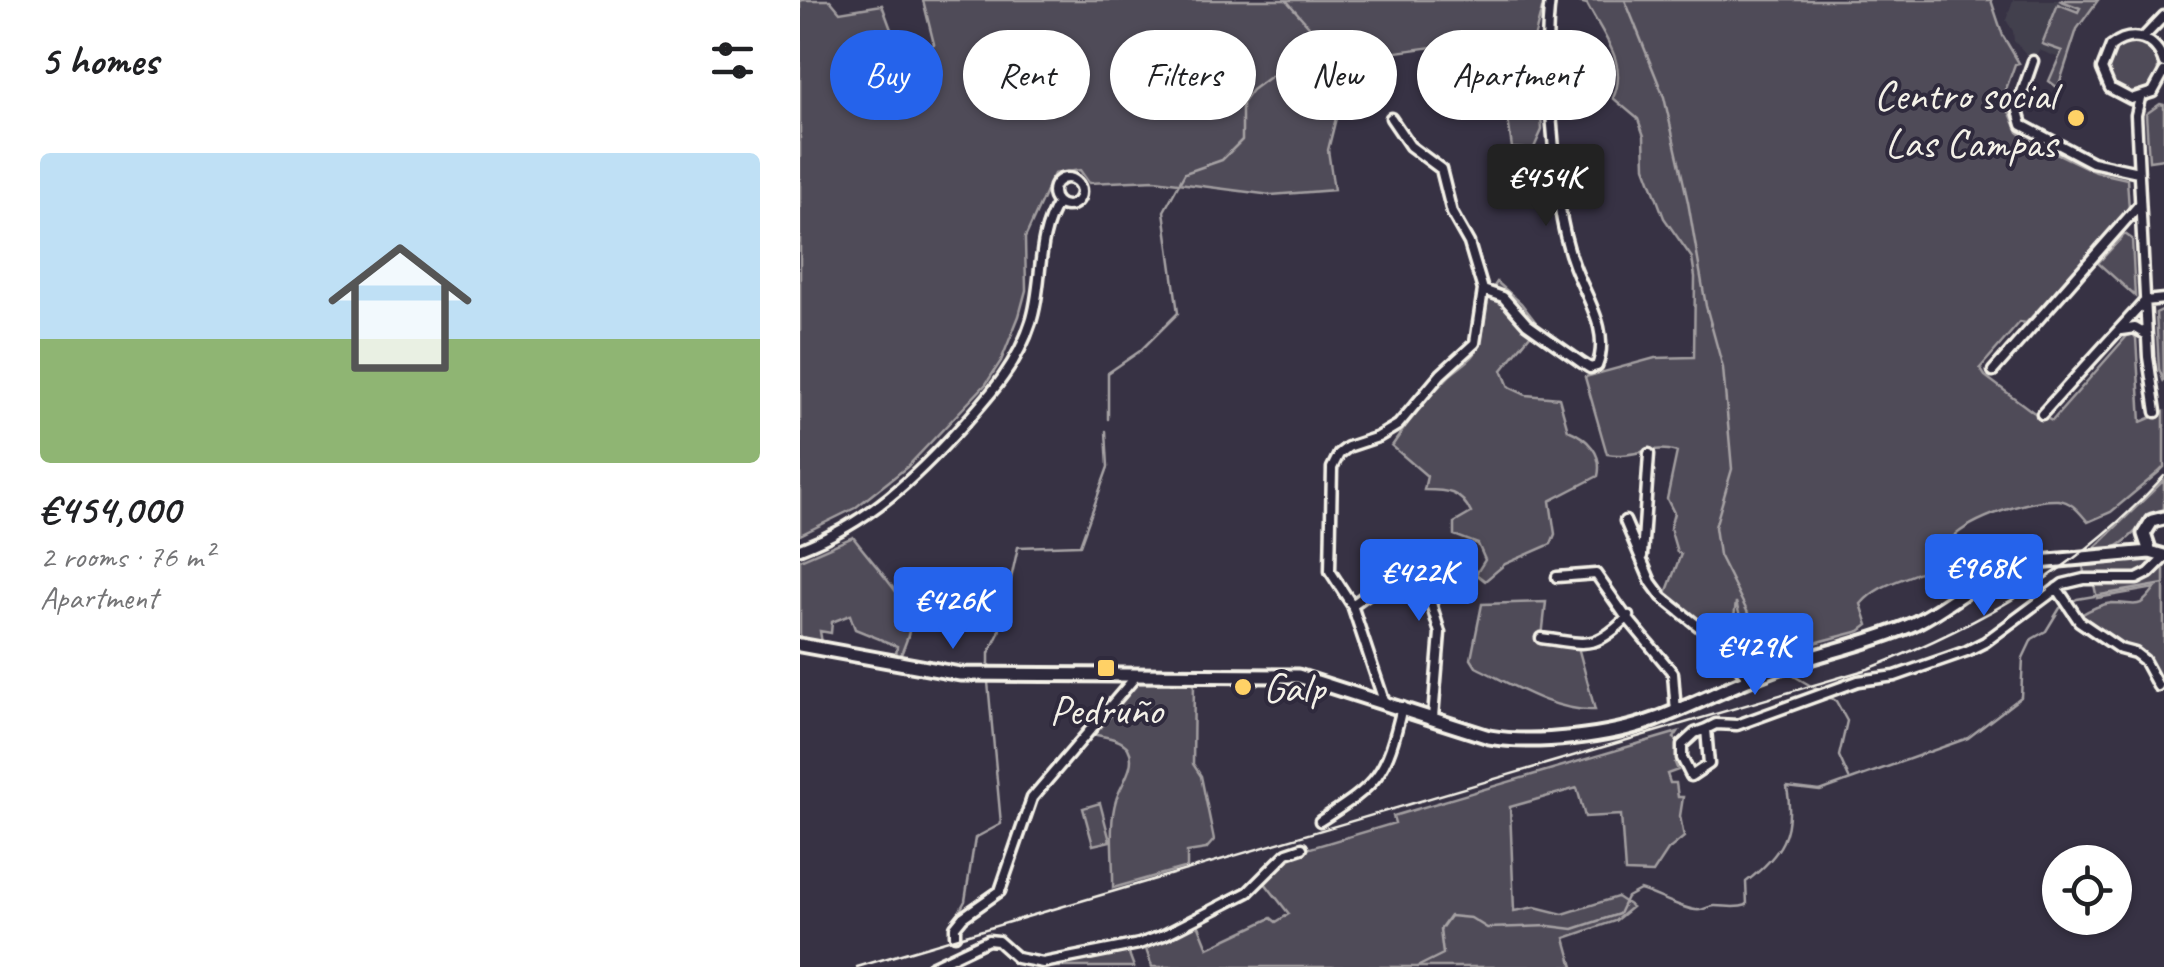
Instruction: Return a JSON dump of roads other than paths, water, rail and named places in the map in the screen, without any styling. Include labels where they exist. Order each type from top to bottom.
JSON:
[{"type":"street","points":[[1484,290],[1503,297],[1527,324],[1582,363],[1590,368],[1597,366],[1602,355],[1600,330],[1573,264],[1558,197],[1544,41],[1550,0]]},
{"type":"street","points":[[2164,16],[2142,38],[2119,40],[2108,49],[2102,62],[2108,85],[2115,93],[2135,99],[2157,88],[2164,72]]},
{"type":"street","points":[[2142,38],[2163,55]]},
{"type":"street","points":[[2033,61],[2018,106],[2022,125],[2100,165],[2138,172]]},
{"type":"street","points":[[2135,99],[2146,335],[2156,412]]},
{"type":"street","points":[[1384,701],[1352,605],[1330,571],[1332,468],[1338,454],[1348,447],[1378,438],[1398,425],[1441,374],[1475,343],[1484,290],[1470,243],[1452,213],[1441,169],[1410,146],[1392,120]]},
{"type":"street","points":[[800,549],[860,521],[902,490],[1002,381],[1031,322],[1038,296],[1042,243],[1058,203]]},
{"type":"street","points":[[1993,371],[2140,204]]},
{"type":"street","points":[[2118,229],[2128,227],[2142,235]]},
{"type":"street","points":[[2042,414],[2144,301],[2164,299]]},
{"type":"street","points":[[2117,332],[2135,328],[2146,335]]},
{"type":"street","points":[[1642,560],[1648,454]]},
{"type":"street","points":[[2106,556],[2126,548],[2144,534],[2152,521],[2164,518]]},
{"type":"street","points":[[1625,522],[1662,597],[1718,642],[1748,678]]},
{"type":"street","points":[[2144,534],[2158,555]]},
{"type":"street","points":[[800,645],[960,674],[1298,676],[1516,742],[1629,727],[1676,712],[1748,678],[1916,623],[1998,570],[2033,560],[2158,555]]},
{"type":"street","points":[[1706,729],[1710,764],[1691,776],[1682,758],[1682,745],[1695,732],[1716,724],[1737,725],[1858,681],[1895,676],[1967,652],[2057,588],[2076,580],[2137,579],[2149,573],[2158,555]]},
{"type":"street","points":[[2076,580],[2082,570],[2077,557]]},
{"type":"street","points":[[1352,605],[1403,569],[1415,566],[1422,573],[1440,634],[1432,718]]},
{"type":"street","points":[[1557,576],[1596,574],[1673,673],[1676,712]]},
{"type":"street","points":[[2057,588],[2070,609],[2120,649],[2144,660],[2162,685]]},
{"type":"street","points":[[1541,638],[1601,642],[1629,616]]},
{"type":"street","points":[[954,935],[964,917],[1000,891],[1032,798],[1137,675]]},
{"type":"street","points":[[1320,821],[1373,784],[1395,740],[1402,707]]},
{"type":"street","points":[[932,967],[988,940],[998,940],[1018,958],[1043,962],[1139,944],[1248,892],[1286,853],[1302,848]]},
{"type":"street","points":[[954,946],[954,956]]},
{"type":"waterway","points":[[1108,419],[1108,373],[1140,351],[1178,313],[1164,211],[1185,173],[1222,160],[1242,140],[1242,103],[1252,90],[1271,76],[1311,70],[1327,54],[1286,0]]},
{"type":"waterway","points":[[1625,0],[1664,97],[1706,306],[1723,368],[1732,469],[1715,527],[1719,555],[1749,615],[1786,661]]},
{"type":"waterway","points":[[989,670],[989,653],[999,633],[1018,547],[1080,545],[1108,467],[1106,431]]},
{"type":"waterway","points":[[1417,967],[1443,954],[1440,930],[1450,916],[1471,918],[1487,928],[1573,929],[1619,914],[1627,897],[1640,890],[1695,910],[1747,905],[1746,882],[1777,852],[1787,830],[1787,787],[1820,791],[1968,738],[2021,697],[2023,658],[2032,639],[2046,631],[2060,608],[2077,599],[2164,584]]},
{"type":"waterway","points":[[1790,668],[1794,676],[1818,690]]},
{"type":"waterway","points":[[951,937],[951,927],[965,901],[975,838],[1001,824],[988,682]]},
{"type":"waterway","points":[[1825,694],[1836,701],[1847,721],[1839,756],[1849,778]]},
{"type":"railway","points":[[857,967],[1868,669],[1951,633],[2028,590],[2099,539],[2164,476]]},
{"type":"place","name":"Centro social Las Campas","points":[[2076,118]]},
{"type":"place","name":"Pedruño","points":[[1106,668]]},
{"type":"place","name":"Galp","points":[[1243,687]]}]
